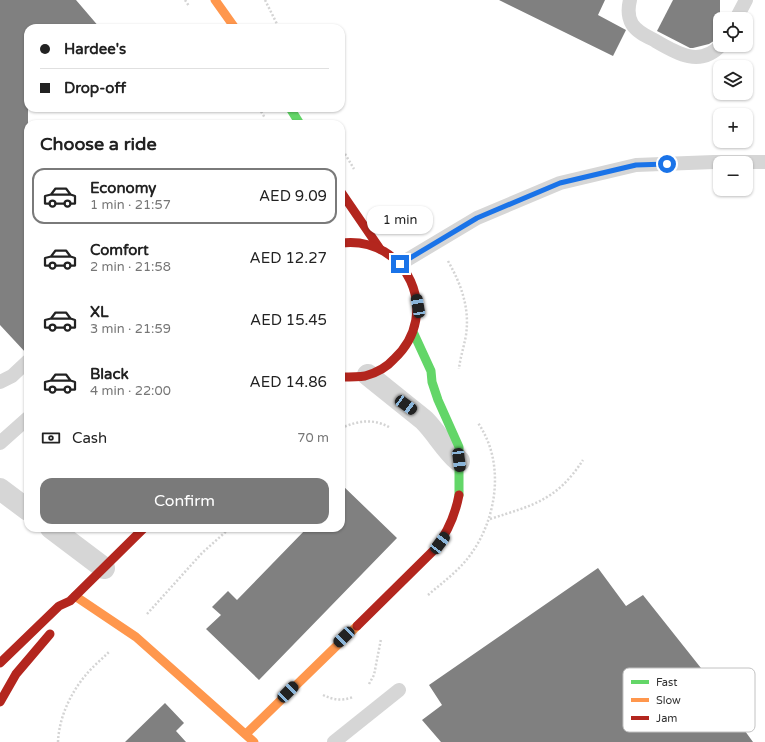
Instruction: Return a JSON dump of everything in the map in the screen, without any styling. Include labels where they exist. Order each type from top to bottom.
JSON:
[{"type":"street","points":[[215,0],[232,24]]},
{"type":"street","points":[[345,198],[380,249]]},
{"type":"street","points":[[345,243],[363,243],[380,249],[400,264],[410,278],[416,291],[418,306],[414,334],[406,348],[396,360],[382,369],[368,375],[345,377]]},
{"type":"street","points":[[246,734],[435,549],[452,522],[460,491],[461,474],[459,447],[438,400],[432,382],[431,371],[414,334]]},
{"type":"street","points":[[368,375],[424,420],[432,428],[448,451],[459,460]]},
{"type":"street","points":[[0,489],[24,507]]},
{"type":"street","points":[[57,532],[104,568]]},
{"type":"street","points":[[0,663],[55,610],[64,603],[73,599],[140,532]]},
{"type":"street","points":[[73,599],[136,637],[254,742]]},
{"type":"street","points":[[68,612],[73,599]]},
{"type":"street","points":[[0,702],[21,666],[55,628]]},
{"type":"lane","points":[[630,0],[628,9],[630,17],[633,25],[638,31],[679,54],[692,57],[705,56],[713,52]]},
{"type":"lane","points":[[740,12],[746,0]]},
{"type":"lane","points":[[400,264],[477,218],[560,183],[636,165],[765,162]]},
{"type":"lane","points":[[0,382],[12,376],[24,365]]},
{"type":"lane","points":[[0,443],[24,422]]},
{"type":"lane","points":[[334,742],[399,690]]},
{"type":"path","points":[[266,0],[277,24]]},
{"type":"path","points":[[489,519],[546,499],[561,488],[574,475],[583,460]]},
{"type":"building","points":[[0,0],[76,0],[97,24],[24,24],[24,112],[28,112],[28,120],[24,120],[24,351],[0,325]]},
{"type":"building","points":[[499,0],[605,0],[598,15],[626,30],[613,56]]},
{"type":"building","points":[[673,0],[720,0],[720,12],[713,12],[713,41],[709,44],[690,48],[657,31]]},
{"type":"building","points":[[345,488],[397,538],[259,680],[206,629],[221,615],[212,607],[228,591],[237,600],[303,532],[345,532]]},
{"type":"building","points":[[598,568],[626,606],[643,595],[701,668],[623,668],[623,732],[746,732],[753,742],[441,742],[422,720],[442,705],[429,685]]},
{"type":"building","points":[[165,703],[184,723],[176,731],[186,742],[125,742]]},
{"type":"traffic: fast","points":[[292,112],[298,120]]},
{"type":"traffic: fast","points":[[414,334],[431,371],[432,382],[438,400],[459,447],[459,495]]},
{"type":"traffic: slow","points":[[215,0],[232,24]]},
{"type":"traffic: slow","points":[[75,596],[136,637],[254,742]]},
{"type":"traffic: slow","points":[[246,734],[357,626]]},
{"type":"traffic: jam","points":[[345,198],[380,249]]},
{"type":"traffic: jam","points":[[345,243],[364,244],[384,251],[400,264],[411,281],[416,300],[416,321],[408,341],[394,359],[388,365],[365,376],[345,377]]},
{"type":"traffic: jam","points":[[357,626],[435,549],[450,524],[459,495]]},
{"type":"traffic: jam","points":[[0,663],[59,606],[70,601],[140,532]]},
{"type":"traffic: jam","points":[[0,702],[16,674],[50,634]]},
{"type":"route","points":[[400,264],[477,218],[560,183],[636,165],[667,164]]}]
